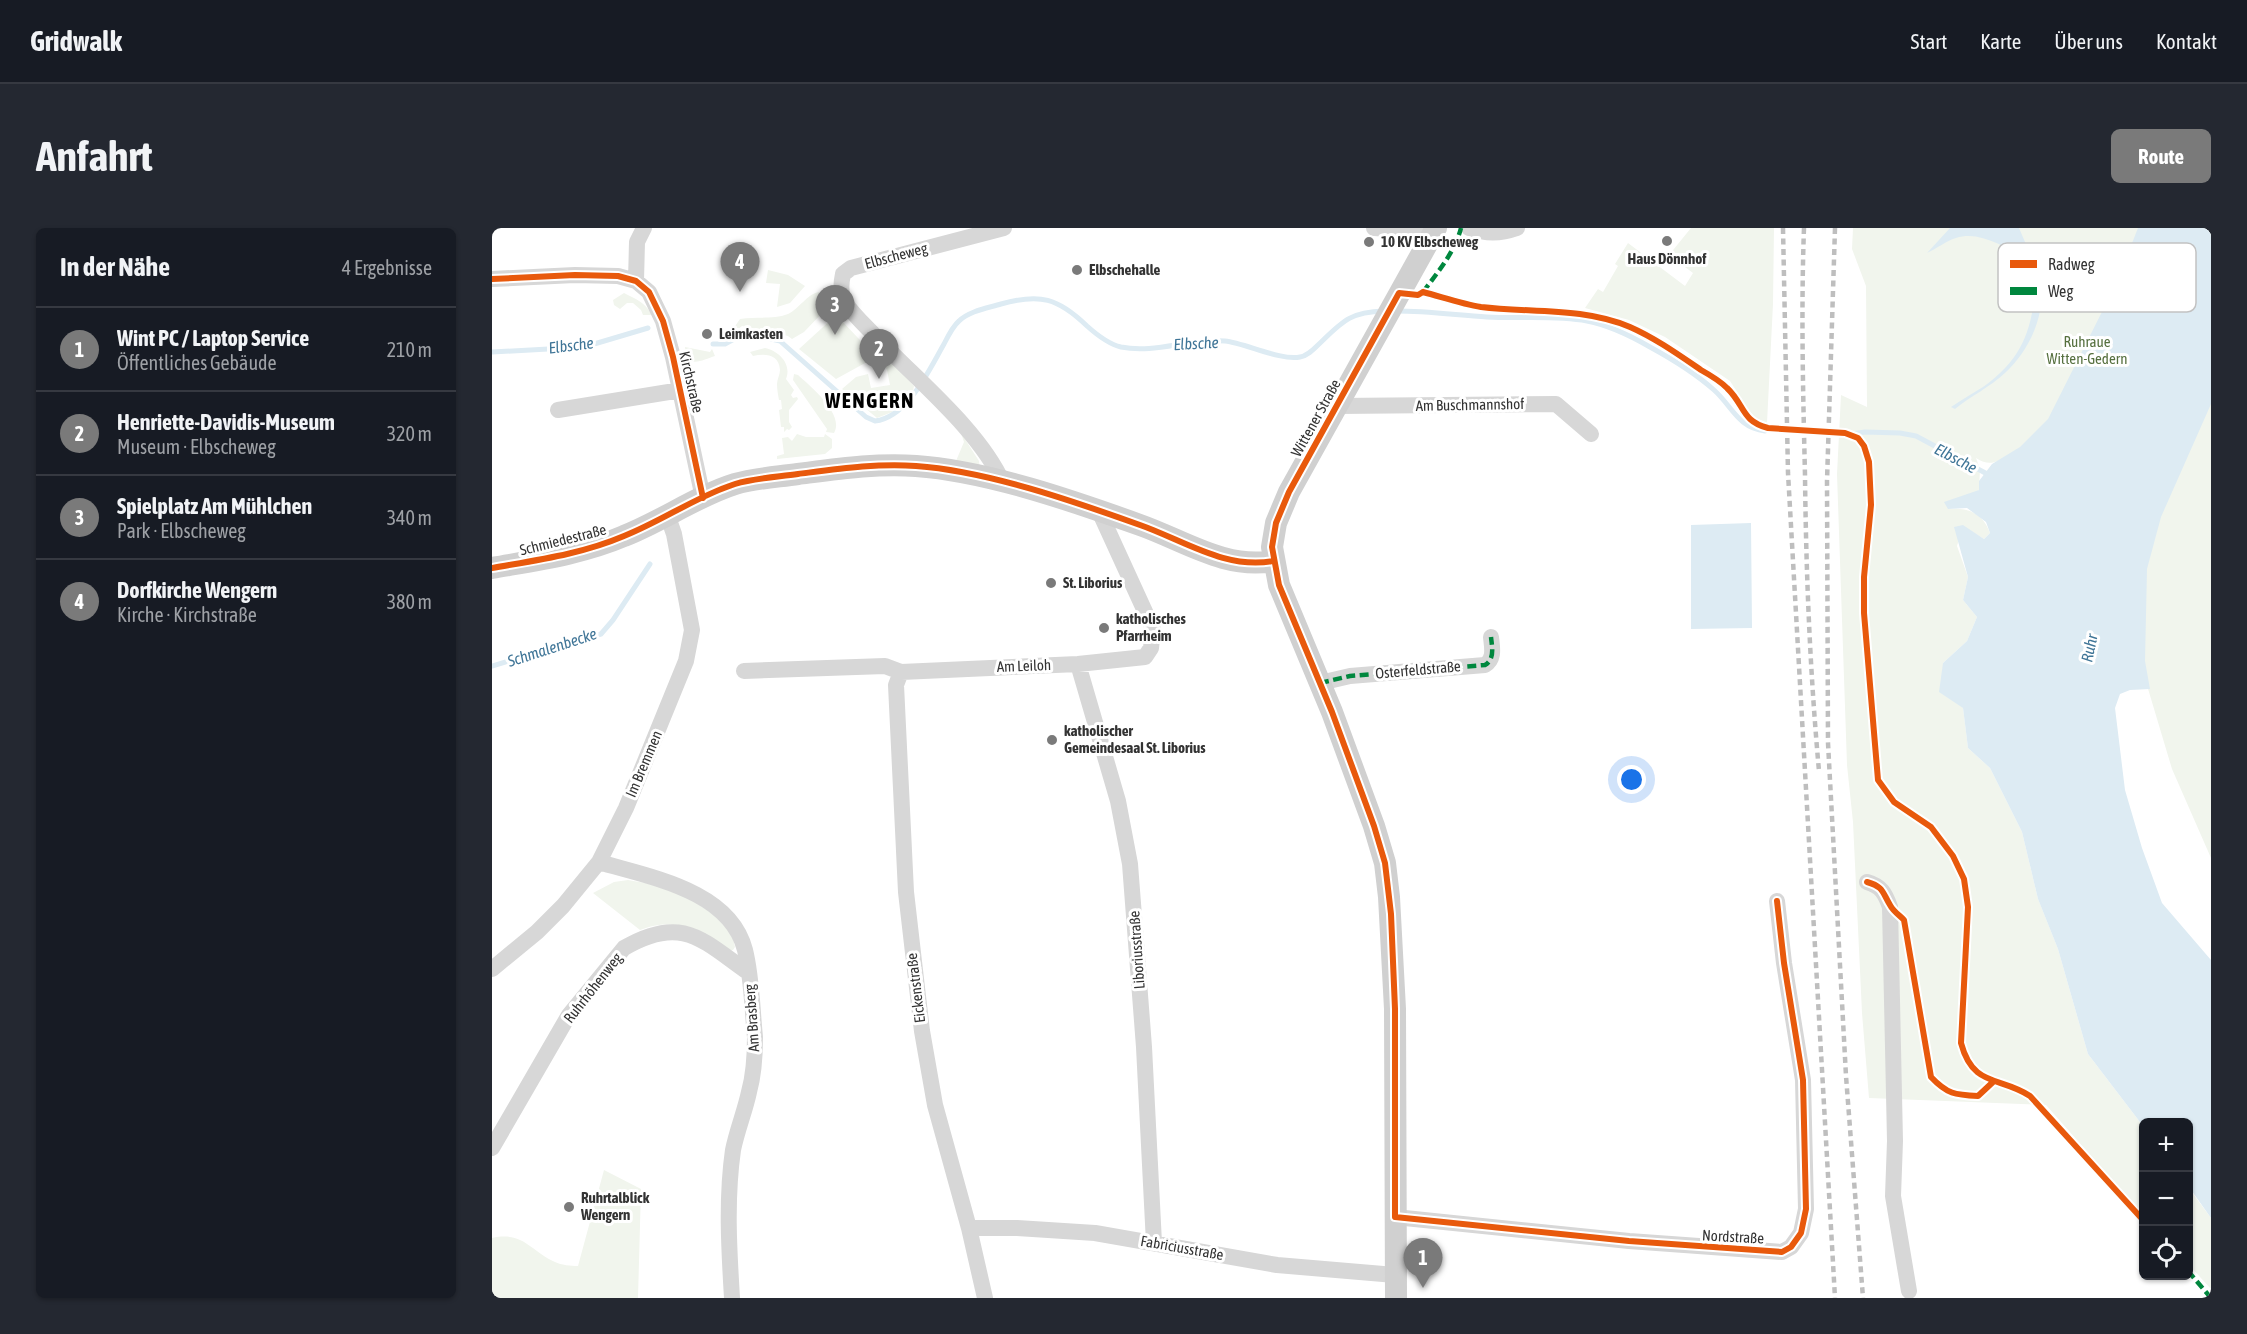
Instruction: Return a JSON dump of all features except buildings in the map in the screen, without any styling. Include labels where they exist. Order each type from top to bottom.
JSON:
[{"type":"main road","name":"Wittener Straße","points":[[1396,1298],[1395,1009],[1391,914],[1385,863],[1360,786],[1279,585],[1274,561],[1274,534],[1281,508],[1435,230]]},
{"type":"main road","name":"Schmiedestraße","points":[[492,568],[564,555],[624,537],[716,491],[750,480],[882,466],[916,466],[1003,483],[1099,511],[1165,534],[1205,552],[1241,563],[1274,561]]},
{"type":"street","points":[[492,279],[591,275],[618,276],[636,280],[637,242],[644,228]]},
{"type":"street","name":"Elbscheweg","points":[[1003,483],[994,462],[866,326],[844,300],[841,291],[843,274],[851,268],[1004,228]]},
{"type":"street","points":[[1374,228],[1435,230]]},
{"type":"street","points":[[1469,228],[1483,233],[1517,228]]},
{"type":"street","name":"Kirchstraße","points":[[636,280],[649,292],[658,307],[674,357],[703,498]]},
{"type":"street","name":"Kirchstraße","points":[[558,410],[681,390]]},
{"type":"street","name":"Am Buschmannshof","points":[[1338,406],[1556,404],[1591,434]]},
{"type":"street","name":"Am Leiloh","points":[[744,671],[885,666],[901,672],[1078,664],[1145,657],[1151,648],[1154,637],[1153,629],[1099,511]]},
{"type":"street","name":"Im Bremmen","points":[[492,969],[537,932],[599,862],[626,808],[682,671],[691,645],[692,630],[674,534],[668,517]]},
{"type":"street","name":"Osterfeldstraße","points":[[1320,683],[1350,676],[1485,665],[1490,662],[1492,656],[1491,637]]},
{"type":"street","name":"Liboriusstraße","points":[[1078,664],[1118,801],[1130,864],[1144,1047],[1154,1243]]},
{"type":"street","name":"Eickenstraße","points":[[901,672],[896,685],[906,892],[916,985],[935,1105],[969,1228],[985,1298]]},
{"type":"street","name":"Am Brasberg","points":[[599,862],[688,889],[703,898],[729,921],[739,934],[745,949],[755,1051],[750,1091],[734,1148],[730,1180],[732,1298]]},
{"type":"street","points":[[1867,882],[1877,885],[1885,893],[1890,907],[1893,1196],[1909,1291]]},
{"type":"street","name":"Nordstraße","points":[[1395,1217],[1719,1249],[1782,1252],[1791,1247],[1801,1233],[1806,1209],[1803,1080],[1784,963],[1777,901]]},
{"type":"street","name":"Ruhrhöhenweg","points":[[492,1148],[569,1015],[624,948],[655,935],[680,932],[701,940],[749,973]]},
{"type":"street","name":"Fabriciusstraße","points":[[969,1228],[1017,1228],[1095,1233],[1277,1265],[1395,1275]]},
{"type":"green space","points":[[1691,228],[1774,228],[1767,423],[1753,417],[1730,381],[1665,337],[1629,320],[1585,308],[1598,289],[1603,292],[1618,266],[1615,264],[1628,243],[1685,286],[1693,273],[1669,255]]},
{"type":"green space","name":"Ruhraue Witten-Gedern","points":[[1853,228],[2211,228],[2211,858],[2172,769],[2140,662],[2010,455],[1989,463],[1976,458],[1980,469],[1979,490],[1948,509],[1962,509],[1974,513],[1983,520],[1990,533],[1984,539],[1963,526],[1957,546],[1968,577],[1963,600],[1977,617],[1967,641],[1943,663],[1963,708],[1968,748],[1990,768],[2022,832],[2038,899],[2058,949],[2088,1054],[2139,1121],[2139,1210],[2046,1105],[1869,1098],[1862,1013],[1853,822],[1847,765],[1837,474],[1841,395],[1867,407],[1866,286],[1852,249]]},
{"type":"green space","points":[[768,270],[788,275],[805,286],[790,303],[777,307],[780,284],[766,283]]},
{"type":"green space","points":[[819,292],[826,309],[804,332],[792,339],[788,336],[742,326],[726,339],[740,319],[788,314]]},
{"type":"green space","points":[[624,293],[643,304],[652,315],[643,315],[633,303],[627,303],[620,309],[614,305],[613,300]]},
{"type":"green space","points":[[834,317],[841,320],[876,357],[836,379],[799,349]]},
{"type":"green space","points":[[685,347],[710,352],[712,349],[715,356],[692,361],[686,358]]},
{"type":"green space","points":[[765,348],[775,352],[786,363],[786,379],[794,390],[791,395],[798,399],[789,410],[789,422],[792,427],[784,432],[784,427],[781,427],[779,410],[782,409],[777,388],[779,365],[771,356],[753,356],[750,352]]},
{"type":"green space","points":[[888,357],[914,386],[913,391],[892,412],[877,418],[842,389],[856,377],[868,374],[871,388],[890,385],[887,370],[882,361]]},
{"type":"green space","points":[[794,374],[810,386],[831,409],[835,417],[834,433],[826,432],[827,429],[793,380]]},
{"type":"green space","points":[[961,433],[979,461],[980,471],[953,468],[964,442]]},
{"type":"green space","points":[[797,434],[806,437],[824,437],[825,434],[832,439],[832,448],[825,454],[777,459],[777,456],[784,454],[782,438],[788,437],[792,441]]},
{"type":"green space","points":[[628,880],[671,890],[706,909],[726,927],[735,947],[729,951],[697,932],[677,925],[666,924],[640,930],[593,893],[614,882]]},
{"type":"green space","points":[[604,1170],[641,1189],[638,1298],[492,1298],[492,1238],[512,1237],[526,1243],[555,1262],[578,1266]]},
{"type":"green space","points":[[2193,1194],[2211,1218],[2211,1289],[2193,1269]]},
{"type":"water","points":[[1950,228],[2019,228],[2025,243],[1998,244],[1983,238],[1965,236],[1952,239],[1927,253]]},
{"type":"water","name":"Ruhr","points":[[2138,228],[2211,228],[2211,404],[2161,517],[2147,569],[2145,661],[2150,689],[2130,690],[2120,694],[2115,708],[2125,790],[2142,848],[2162,903],[2211,960],[2211,1218],[2193,1193],[2193,1118],[2139,1118],[2139,1121],[2088,1054],[2058,949],[2038,899],[2022,832],[1990,768],[1968,748],[1963,708],[1939,692],[1943,663],[1967,641],[1977,617],[1963,600],[1968,577],[1954,527],[1963,525],[1984,539],[1990,533],[1986,522],[1967,508],[1948,509],[1944,502],[1979,490],[1979,481],[1992,464],[2020,447],[2048,419],[2102,312],[2196,312],[2196,243],[2132,243]]},
{"type":"water","points":[[2032,312],[2040,312],[2029,342],[2014,364],[1993,383],[1955,409],[1951,407],[1983,387],[2008,365],[2017,353],[2029,327]]},
{"type":"water","points":[[1751,523],[1752,628],[1691,629],[1691,525]]},
{"type":"waterway","name":"Elbsche","points":[[713,344],[725,344],[745,333],[780,341],[866,417],[875,421],[887,418],[907,402],[924,379],[959,321],[973,312],[1015,301],[1048,300],[1067,309],[1103,339],[1121,347],[1147,349],[1225,341],[1292,358],[1310,352],[1334,330],[1354,316],[1384,311]]},
{"type":"waterway","name":"Elbsche","points":[[1396,311],[1487,317],[1562,318],[1603,325],[1667,356],[1714,390],[1748,426],[1765,431]]},
{"type":"waterway","name":"Elbsche","points":[[492,352],[584,347],[648,328]]},
{"type":"waterway","name":"Elbsche","points":[[1844,435],[1865,432],[1916,436],[1991,476]]},
{"type":"waterway","name":"Schmalenbecke","points":[[492,666],[601,634],[613,620],[650,564]]},
{"type":"railway","points":[[1783,228],[1788,473],[1835,1298]]},
{"type":"railway","points":[[1804,228],[1806,549],[1819,771]]},
{"type":"railway","points":[[1835,228],[1827,481],[1828,743],[1846,1076],[1863,1298]]},
{"type":"marked path","points":[[1423,292],[1450,254],[1461,228]]},
{"type":"marked path","points":[[1320,683],[1350,676],[1485,665],[1492,656],[1491,637]]},
{"type":"marked path","points":[[2193,1277],[2211,1298]]},
{"type":"cycle path","points":[[492,279],[575,275],[618,276],[636,281],[649,292],[663,321],[673,357],[703,498]]},
{"type":"cycle path","points":[[1423,292],[1418,295],[1399,293],[1289,492],[1276,523],[1272,547],[1279,585],[1332,712],[1374,826],[1385,863],[1391,914],[1395,1009],[1395,1217],[1629,1241],[1782,1252],[1791,1247],[1801,1233],[1806,1209],[1803,1080],[1784,963],[1777,901]]},
{"type":"cycle path","points":[[1423,292],[1481,307],[1575,313],[1630,327],[1667,347],[1724,385],[1748,417],[1759,425],[1768,428],[1845,433],[1858,438],[1864,446],[1869,462],[1871,505],[1864,577],[1864,613],[1878,780],[1894,802],[1931,827],[1953,856],[1964,879],[1968,907],[1961,1043],[1966,1057],[1980,1074],[2030,1096],[2139,1216]]},
{"type":"cycle path","points":[[492,568],[559,556],[608,542],[638,530],[707,495],[743,482],[842,468],[887,465],[943,469],[1030,488],[1156,531],[1222,558],[1256,563],[1273,561]]},
{"type":"cycle path","points":[[1867,882],[1880,888],[1893,909],[1904,920],[1931,1077],[1947,1090],[1970,1096],[1978,1096],[1993,1082]]},
{"type":"place","name":"Haus Dönnhof","points":[[1667,241]]},
{"type":"place","name":"10 KV Elbscheweg","points":[[1369,242]]},
{"type":"place","name":"Elbschehalle","points":[[1077,270]]},
{"type":"place","name":"Dorfkirche Wengern","points":[[740,292]]},
{"type":"place","name":"Leimkasten","points":[[707,334]]},
{"type":"place","name":"Spielplatz Am Mühlchen","points":[[835,335]]},
{"type":"place","name":"Henriette-Davidis-Museum","points":[[879,379]]},
{"type":"place","name":"St. Liborius","points":[[1051,583]]},
{"type":"place","name":"katholisches Pfarrheim","points":[[1104,628]]},
{"type":"place","name":"katholischer Gemeindesaal St. Liborius","points":[[1052,740]]},
{"type":"place","name":"Ruhrtalblick Wengern","points":[[569,1207]]},
{"type":"place","name":"Wint PC / Laptop Service","points":[[1423,1288]]},
{"type":"district","name":"WENGERN","points":[[870,401]]}]
